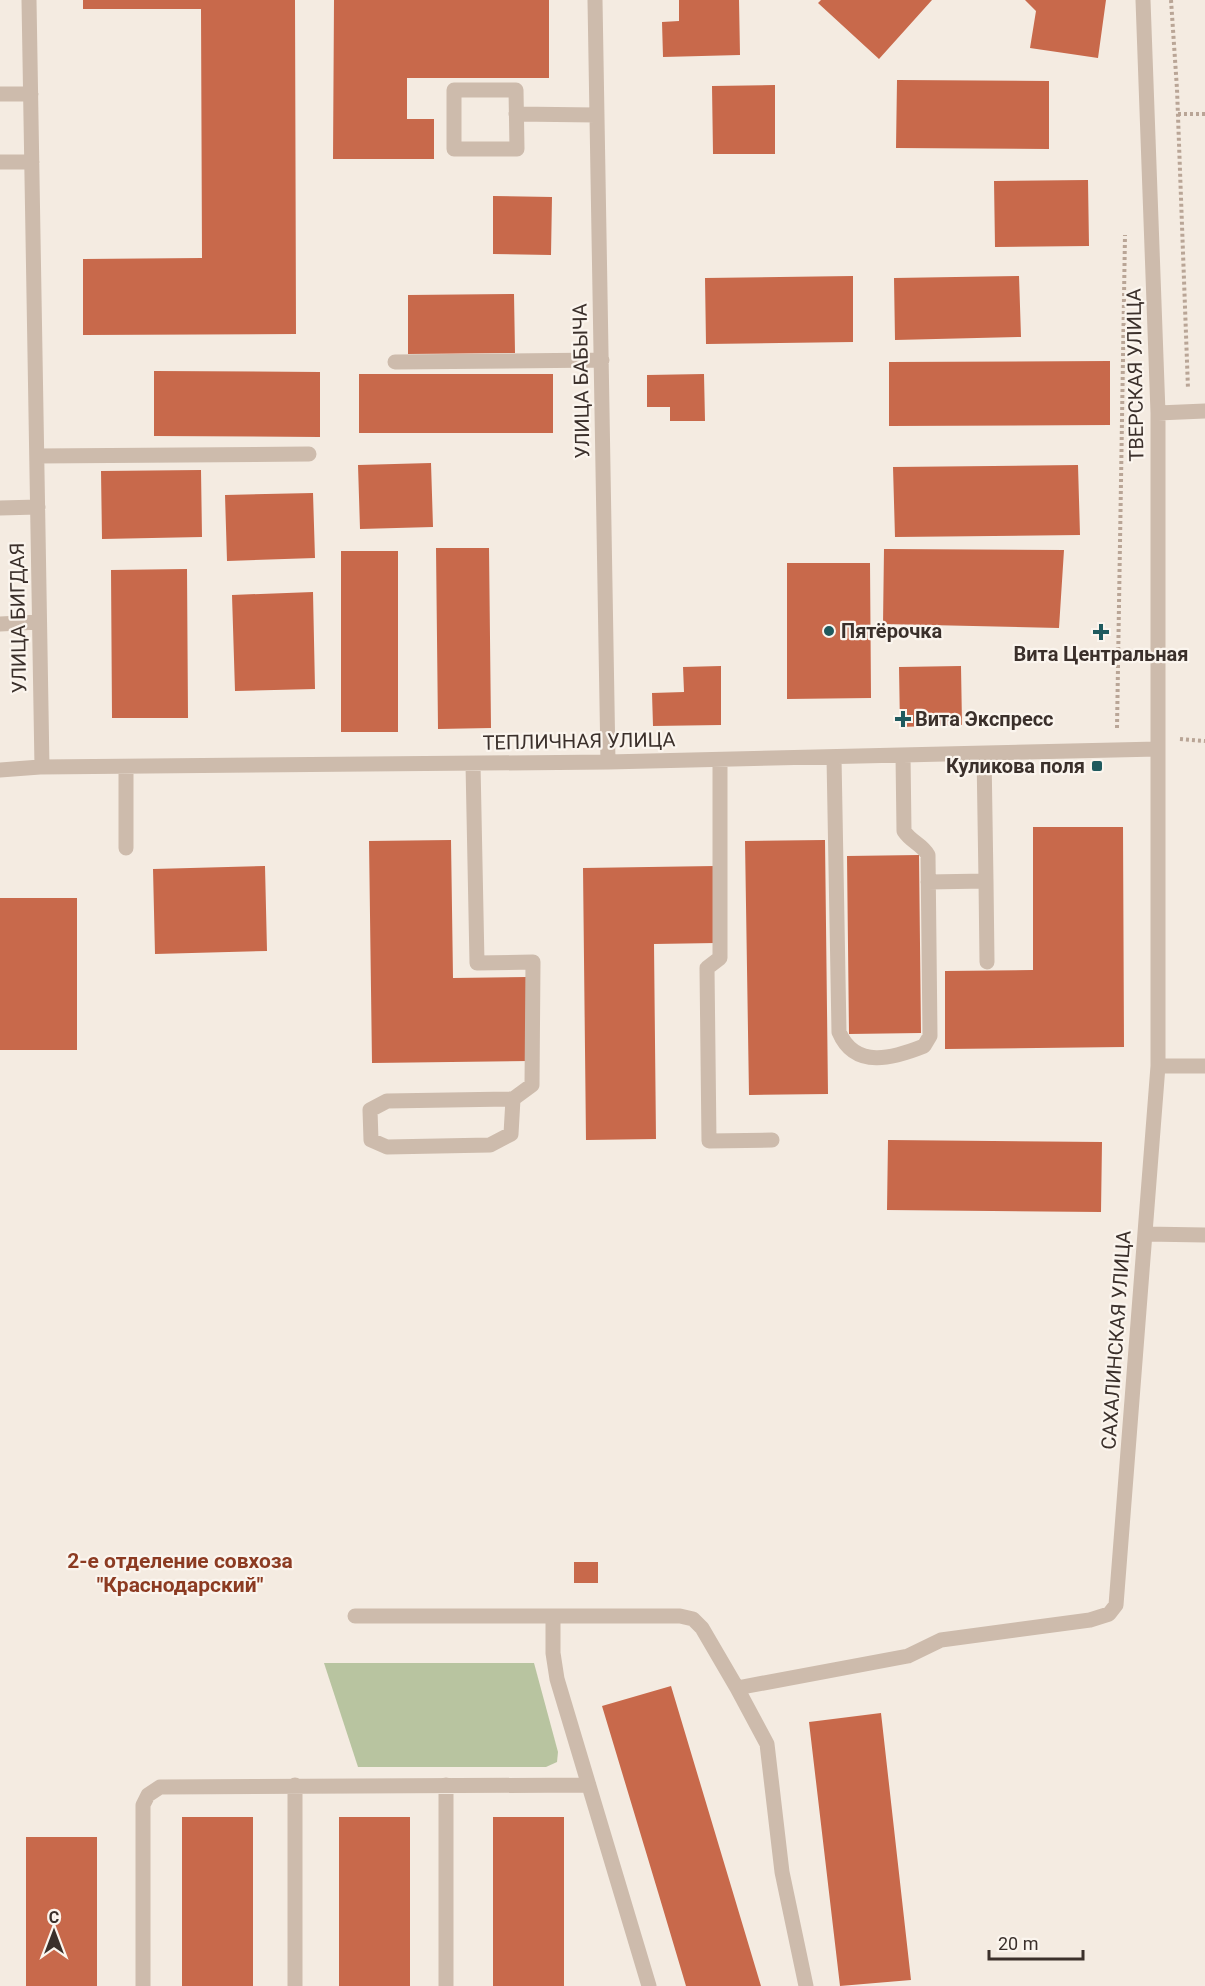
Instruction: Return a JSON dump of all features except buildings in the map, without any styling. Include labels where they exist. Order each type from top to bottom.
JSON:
[{"type":"street","name":"УЛИЦА БИГДАЯ","points":[[29,0],[42,767]]},
{"type":"street","name":"УЛИЦА БАБЫЧА","points":[[595,0],[608,762]]},
{"type":"street","name":"ТВЕРСКАЯ УЛИЦА","points":[[1143,0],[1158,413],[1158,1066]]},
{"type":"street","points":[[454,90],[516,90],[516,114],[517,149],[454,149],[454,90]]},
{"type":"street","points":[[0,94],[31,94]]},
{"type":"street","points":[[516,114],[596,115]]},
{"type":"street","points":[[0,162],[32,162]]},
{"type":"street","points":[[395,362],[602,360]]},
{"type":"street","points":[[1158,413],[1205,411]]},
{"type":"street","points":[[37,456],[309,454]]},
{"type":"street","points":[[0,508],[38,507]]},
{"type":"street","points":[[0,624],[39,622]]},
{"type":"street","name":"ТЕПЛИЧНАЯ УЛИЦА","points":[[0,770],[42,767],[720,760],[1158,749]]},
{"type":"street","points":[[984,753],[987,962]]},
{"type":"street","points":[[834,757],[838,1032],[844,1044],[856,1054],[870,1058],[891,1058],[924,1046],[930,1036],[928,855],[924,847],[911,842],[904,831],[903,755]]},
{"type":"street","points":[[720,760],[720,958],[707,968],[709,1141],[772,1140]]},
{"type":"street","points":[[473,764],[477,963],[533,962],[531,1085],[513,1099],[387,1101],[370,1110],[371,1140],[387,1147],[490,1146],[511,1134],[513,1099]]},
{"type":"street","points":[[126,767],[126,848]]},
{"type":"street","points":[[928,882],[986,881]]},
{"type":"street","points":[[1158,1066],[1205,1066]]},
{"type":"street","name":"САХАЛИНСКАЯ УЛИЦА","points":[[737,1688],[908,1656],[941,1640],[1090,1620],[1109,1614],[1116,1605],[1158,1066]]},
{"type":"street","points":[[1145,1234],[1205,1235]]},
{"type":"street","points":[[355,1616],[680,1616],[693,1619],[702,1628],[767,1744],[782,1872],[806,1986]]},
{"type":"street","points":[[553,1616],[553,1653],[557,1679],[649,1986]]},
{"type":"street","points":[[143,1986],[143,1805],[148,1795],[160,1787],[173,1785],[589,1785]]},
{"type":"street","points":[[295,1785],[295,1986]]},
{"type":"street","points":[[446,1785],[446,1986]]},
{"type":"path","points":[[1171,0],[1178,114],[1189,411]]},
{"type":"path","points":[[1178,114],[1205,114]]},
{"type":"path","points":[[1117,729],[1125,227]]},
{"type":"green space","points":[[324,1663],[534,1663],[558,1752],[557,1762],[546,1767],[358,1767]]},
{"type":"place","name":"Пятёрочка","points":[[829,631]]},
{"type":"place","name":"Вита Центральная","points":[[1101,632]]},
{"type":"place","name":"Вита Экспресс","points":[[903,719]]},
{"type":"place","name":"Куликова поля","points":[[1097,766]]},
{"type":"district","name":"2-е отделение совхоза \"Краснодарский\"","points":[[180,1573]]}]
